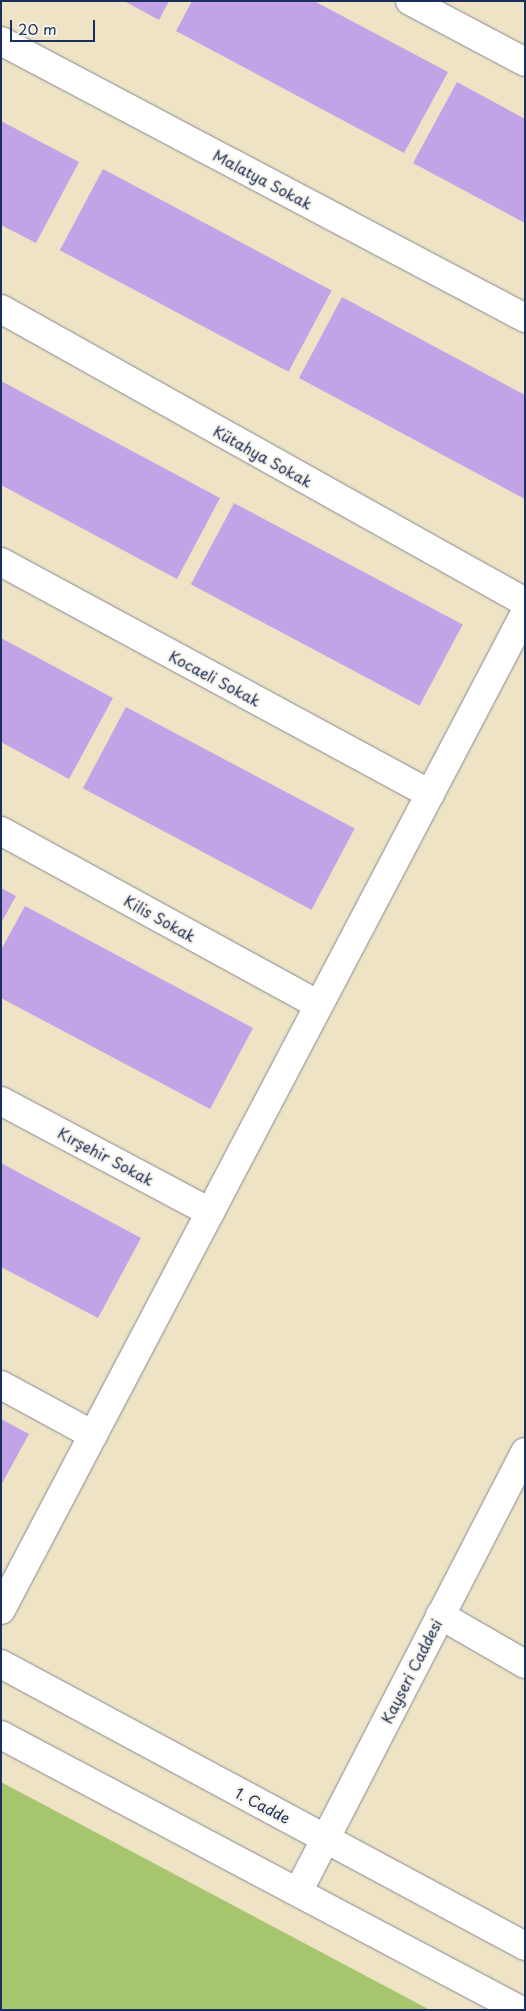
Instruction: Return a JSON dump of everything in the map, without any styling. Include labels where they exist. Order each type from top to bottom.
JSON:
[{"type":"street","points":[[410,1],[525,62]]},
{"type":"street","name":"Malatya Sokak","points":[[1,41],[525,318]]},
{"type":"street","name":"Kütahya Sokak","points":[[1,309],[525,602]]},
{"type":"street","name":"Kocaeli Sokak","points":[[1,562],[430,794]]},
{"type":"street","points":[[1,1610],[525,613]]},
{"type":"street","name":"Kilis Sokak","points":[[1,831],[319,1005]]},
{"type":"street","name":"Kırşehir Sokak","points":[[1,1101],[210,1212]]},
{"type":"street","points":[[1,1385],[93,1435]]},
{"type":"street","name":"Kayseri Caddesi","points":[[298,1892],[324,1838],[525,1452]]},
{"type":"street","points":[[440,1616],[525,1664]]},
{"type":"street","name":"1. Cadde","points":[[1,1664],[525,1946]]},
{"type":"street","points":[[1,1735],[520,2010]]},
{"type":"green space","points":[[1,1782],[430,2010],[1,2010]]},
{"type":"building","points":[[124,1],[169,1],[159,20]]},
{"type":"building","points":[[192,1],[314,1],[448,72],[404,153],[176,31]]},
{"type":"building","points":[[457,82],[525,119],[525,223],[413,163]]},
{"type":"building","points":[[1,121],[79,162],[36,243],[1,225]]},
{"type":"building","points":[[103,169],[332,291],[288,372],[60,250]]},
{"type":"building","points":[[342,297],[525,395],[525,499],[299,378]]},
{"type":"building","points":[[1,381],[220,498],[177,579],[1,485]]},
{"type":"building","points":[[234,503],[463,625],[419,706],[191,584]]},
{"type":"building","points":[[1,638],[113,698],[69,779],[1,742]]},
{"type":"building","points":[[126,707],[355,829],[311,910],[83,788]]},
{"type":"building","points":[[1,888],[16,896],[1,923]]},
{"type":"building","points":[[25,906],[253,1028],[210,1109],[1,998],[1,950]]},
{"type":"building","points":[[1,1163],[141,1238],[98,1318],[1,1267]]},
{"type":"building","points":[[1,1419],[29,1434],[1,1485]]}]
